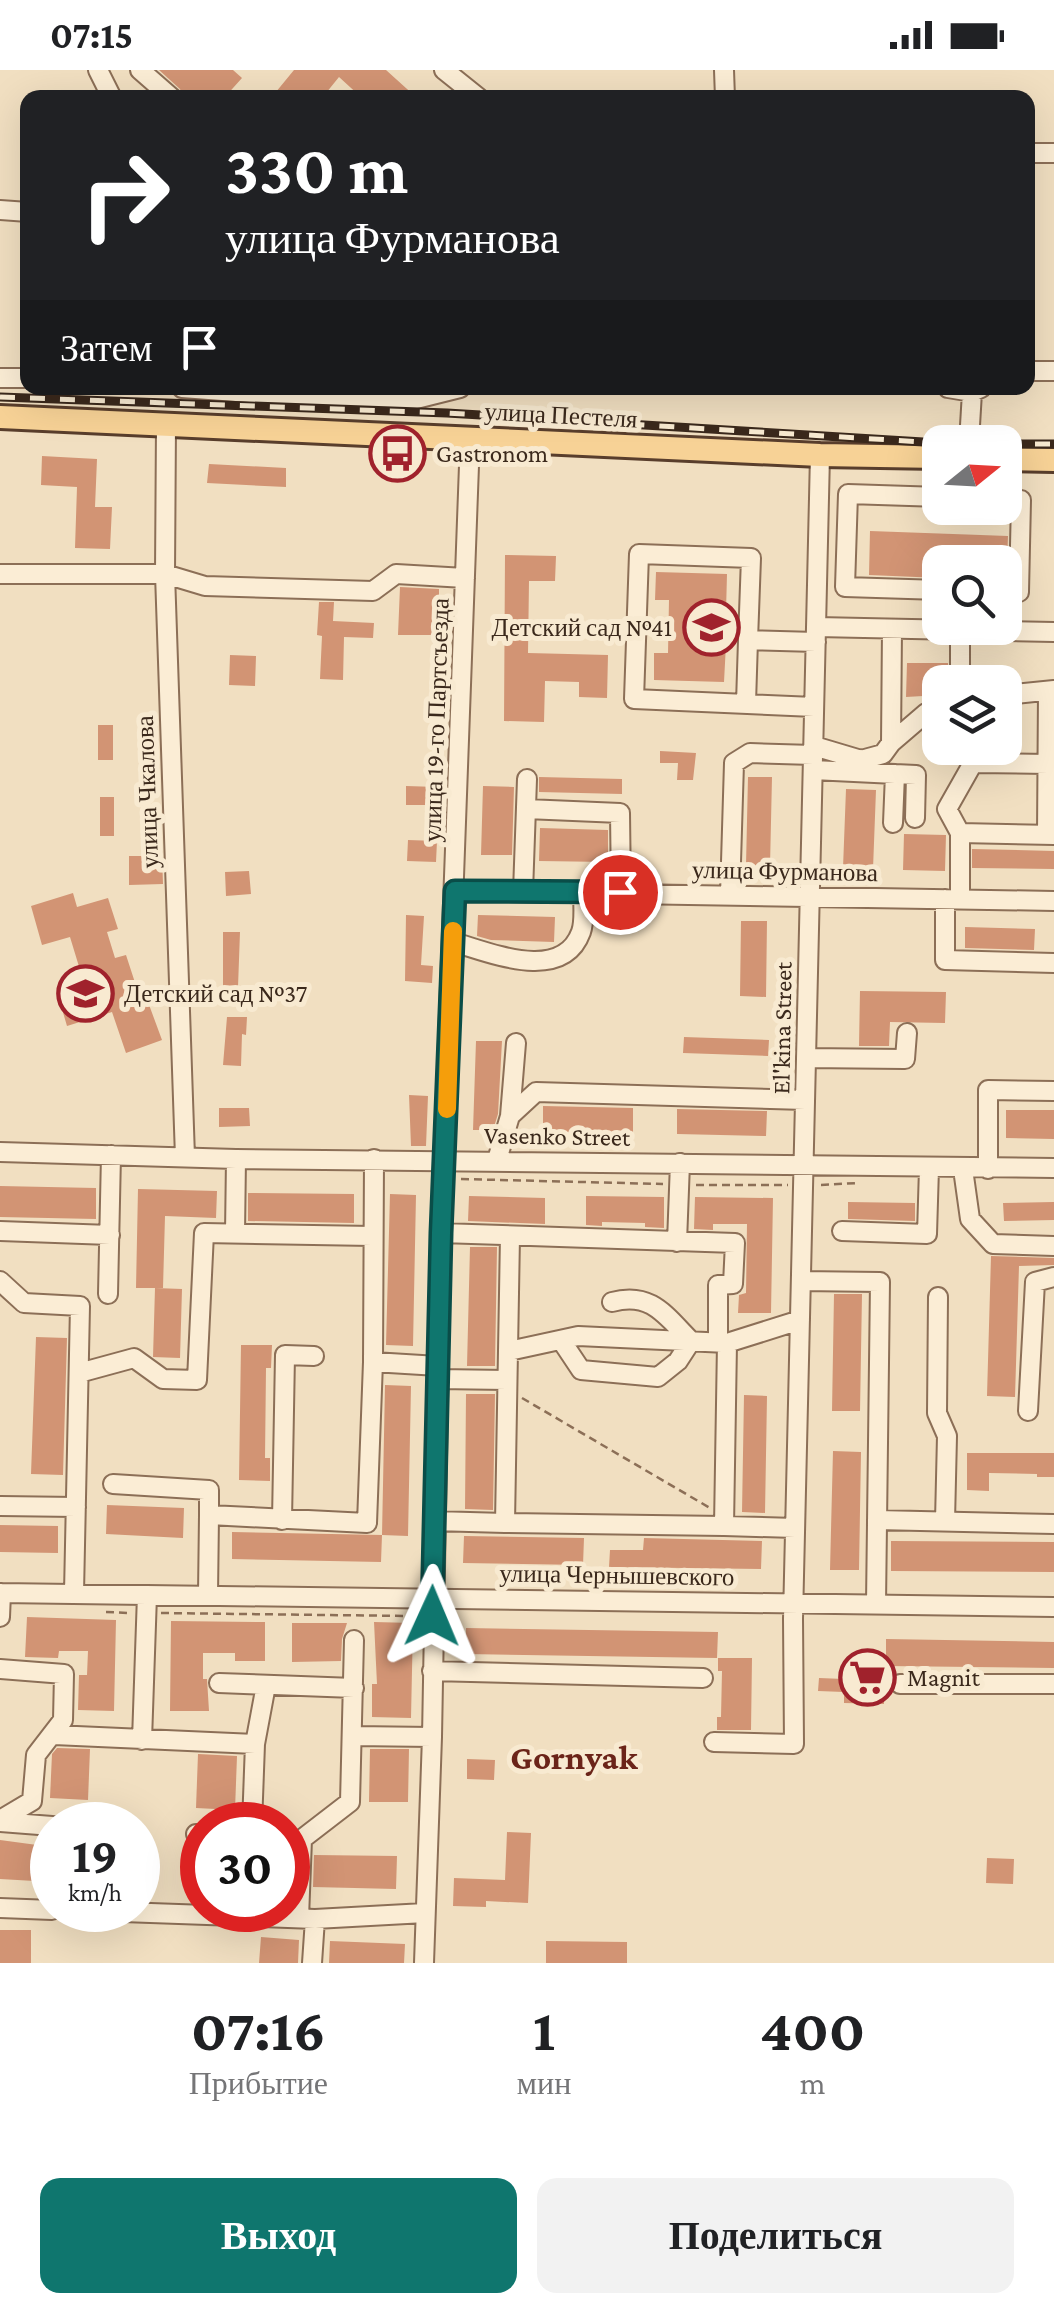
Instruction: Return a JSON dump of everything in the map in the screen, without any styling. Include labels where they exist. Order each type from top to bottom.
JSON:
[{"type":"main road","name":"улица Пестеля","points":[[0,418],[922,457]]},
{"type":"main road","points":[[1022,459],[1054,460]]},
{"type":"street","points":[[140,70],[163,90]]},
{"type":"street","points":[[444,70],[469,90]]},
{"type":"street","name":"улица Пестеля","points":[[276,395],[396,404],[432,395]]},
{"type":"street","points":[[972,425],[976,395]]},
{"type":"street","name":"улица Чкалова","points":[[166,425],[165,574],[185,1158]]},
{"type":"street","name":"улица 19-го Партсъезда","points":[[424,1963],[441,1233],[470,438]]},
{"type":"street","name":"El'kina Street","points":[[714,1742],[794,1744],[820,454]]},
{"type":"street","points":[[922,496],[848,494],[845,586],[922,589]]},
{"type":"street","points":[[746,703],[750,558],[639,554],[634,699],[814,707]]},
{"type":"street","points":[[0,574],[165,574],[205,586],[373,591],[396,574],[465,578]]},
{"type":"street","points":[[891,743],[892,628]]},
{"type":"street","points":[[748,640],[922,629]]},
{"type":"street","points":[[1022,631],[1054,632]]},
{"type":"street","points":[[960,834],[1050,835],[1051,691],[1022,694]]},
{"type":"street","points":[[730,895],[734,763],[750,753],[860,760],[883,754],[922,716]]},
{"type":"street","points":[[813,757],[895,774],[916,774],[915,818]]},
{"type":"street","points":[[1048,764],[973,763],[948,810],[960,834],[944,960],[1054,964]]},
{"type":"street","points":[[893,823],[895,774]]},
{"type":"street","points":[[523,892],[527,779]]},
{"type":"street","points":[[526,809],[620,813],[620,892]]},
{"type":"street","name":"улица Фурманова","points":[[455,891],[1054,901]]},
{"type":"street","points":[[453,942],[533,964],[568,952],[582,932],[583,893]]},
{"type":"street","points":[[806,1058],[905,1059],[907,1033]]},
{"type":"street","points":[[498,1160],[510,1116],[516,1043]]},
{"type":"street","points":[[988,1169],[988,1090],[1054,1091]]},
{"type":"street","points":[[510,1116],[536,1092],[805,1100]]},
{"type":"street","name":"Vasenko Street","points":[[0,1152],[236,1159],[1054,1168]]},
{"type":"street","points":[[108,1294],[112,1155]]},
{"type":"street","points":[[234,1233],[236,1159]]},
{"type":"street","points":[[210,1515],[366,1523],[373,1362],[374,1159]]},
{"type":"street","points":[[677,1242],[680,1163]]},
{"type":"street","points":[[842,1232],[927,1234],[929,1168]]},
{"type":"street","points":[[963,1169],[970,1219],[993,1244],[1054,1246]]},
{"type":"street","points":[[0,1231],[110,1235]]},
{"type":"street","points":[[79,1374],[134,1358],[163,1379],[197,1380],[204,1233],[372,1236]]},
{"type":"street","points":[[441,1233],[735,1244],[733,1284],[718,1285],[723,1343],[724,1521]]},
{"type":"street","points":[[505,1523],[510,1236]]},
{"type":"street","points":[[1028,1411],[1035,1282],[1054,1278]]},
{"type":"street","points":[[0,1281],[24,1303],[80,1306],[74,1594]]},
{"type":"street","points":[[801,1281],[880,1282],[876,1604]]},
{"type":"street","points":[[612,1302],[628,1297],[655,1304],[691,1341]]},
{"type":"street","points":[[938,1297],[937,1413],[947,1436],[945,1521]]},
{"type":"street","points":[[509,1351],[578,1336],[723,1343],[800,1320]]},
{"type":"street","points":[[562,1340],[581,1370],[658,1378],[678,1361],[691,1341]]},
{"type":"street","points":[[282,1520],[285,1355],[314,1356]]},
{"type":"street","points":[[373,1362],[508,1385]]},
{"type":"street","points":[[113,1484],[209,1490],[208,1595]]},
{"type":"street","points":[[0,1506],[76,1508]]},
{"type":"street","points":[[877,1520],[1054,1524]]},
{"type":"street","points":[[434,1522],[724,1521],[796,1528]]},
{"type":"street","points":[[0,1617],[1,1593]]},
{"type":"street","name":"улица Чернышевского","points":[[1,1593],[1054,1607]]},
{"type":"street","points":[[142,1740],[147,1594]]},
{"type":"street","points":[[310,1829],[350,1802],[354,1640]]},
{"type":"street","points":[[0,1670],[64,1674],[63,1720],[36,1755],[32,1801],[0,1821]]},
{"type":"street","points":[[432,1671],[703,1678]]},
{"type":"street","points":[[219,1683],[354,1688]]},
{"type":"street","points":[[900,1684],[1054,1684]]},
{"type":"street","points":[[253,1802],[254,1744],[266,1685]]},
{"type":"street","points":[[54,1735],[254,1744]]},
{"type":"street","points":[[354,1736],[432,1737]]},
{"type":"street","points":[[0,1821],[30,1824]]},
{"type":"street","points":[[0,1908],[30,1909]]},
{"type":"street","points":[[310,1918],[425,1913]]},
{"type":"street","points":[[309,1932],[312,1963]]},
{"type":"path","points":[[508,1385],[724,1521]]},
{"type":"building","points":[[159,70],[233,70],[242,78],[231,90],[180,89]]},
{"type":"building","points":[[294,70],[386,70],[408,90],[353,90],[339,77],[328,90],[278,90]]},
{"type":"building","points":[[42,456],[97,459],[95,507],[112,507],[110,549],[75,548],[77,487],[41,485]]},
{"type":"building","points":[[209,464],[286,468],[286,487],[207,483]]},
{"type":"building","points":[[870,531],[1008,536],[1008,545],[922,545],[922,577],[869,575]]},
{"type":"building","points":[[505,555],[556,556],[555,581],[529,581],[528,653],[608,655],[607,698],[579,697],[579,682],[545,681],[544,722],[504,721]]},
{"type":"building","points":[[656,572],[727,574],[726,612],[731,612],[724,682],[654,680],[654,653],[668,653],[669,600],[655,600]]},
{"type":"building","points":[[400,587],[439,589],[439,635],[398,635]]},
{"type":"building","points":[[319,602],[334,602],[333,621],[374,623],[373,638],[344,637],[343,680],[320,679]]},
{"type":"building","points":[[230,655],[256,656],[255,686],[229,685]]},
{"type":"building","points":[[907,663],[948,663],[922,665],[922,696],[906,697]]},
{"type":"building","points":[[98,725],[113,725],[113,760],[98,760]]},
{"type":"building","points":[[660,751],[696,753],[693,780],[677,780],[678,763],[660,763]]},
{"type":"building","points":[[539,777],[622,779],[622,794],[539,792]]},
{"type":"building","points":[[748,777],[772,777],[770,866],[746,865]]},
{"type":"building","points":[[406,786],[437,787],[437,805],[406,805]]},
{"type":"building","points":[[483,786],[514,787],[512,855],[481,855]]},
{"type":"building","points":[[846,789],[876,790],[873,869],[843,868]]},
{"type":"building","points":[[100,797],[114,797],[114,836],[100,836]]},
{"type":"building","points":[[540,828],[608,830],[608,862],[539,861]]},
{"type":"building","points":[[904,834],[946,835],[945,871],[903,870]]},
{"type":"building","points":[[408,840],[437,841],[436,862],[407,861]]},
{"type":"building","points":[[972,849],[1054,851],[1054,869],[972,868]]},
{"type":"building","points":[[129,856],[162,856],[163,884],[129,885]]},
{"type":"building","points":[[249,871],[251,894],[226,896],[225,872]]},
{"type":"building","points":[[73,893],[77,907],[108,898],[118,929],[107,932],[115,958],[126,955],[142,1004],[148,1002],[162,1040],[126,1053],[112,1012],[67,1026],[57,992],[84,983],[70,937],[42,945],[31,906]]},
{"type":"building","points":[[406,915],[424,916],[421,965],[433,966],[432,983],[405,981]]},
{"type":"building","points":[[478,915],[555,917],[554,942],[477,936]]},
{"type":"building","points":[[741,921],[767,921],[766,997],[740,996]]},
{"type":"building","points":[[965,927],[1035,929],[1034,950],[965,948]]},
{"type":"building","points":[[223,932],[240,932],[238,987],[223,987]]},
{"type":"building","points":[[860,991],[946,992],[945,1023],[890,1022],[889,1046],[859,1046]]},
{"type":"building","points":[[227,1017],[247,1017],[241,1066],[223,1065]]},
{"type":"building","points":[[684,1037],[769,1040],[768,1056],[683,1053]]},
{"type":"building","points":[[476,1041],[502,1041],[498,1114],[493,1130],[473,1130]]},
{"type":"building","points":[[409,1095],[428,1096],[426,1146],[411,1146]]},
{"type":"building","points":[[543,1106],[633,1108],[633,1133],[543,1132]]},
{"type":"building","points":[[219,1108],[249,1108],[250,1126],[219,1127]]},
{"type":"building","points":[[677,1109],[767,1111],[766,1136],[677,1134]]},
{"type":"building","points":[[1006,1110],[1054,1110],[1054,1139],[1006,1138]]},
{"type":"building","points":[[0,1186],[96,1188],[96,1219],[0,1217]]},
{"type":"building","points":[[138,1189],[217,1191],[216,1218],[165,1216],[163,1288],[136,1288]]},
{"type":"building","points":[[248,1193],[354,1194],[354,1223],[248,1221]]},
{"type":"building","points":[[390,1194],[416,1195],[413,1346],[386,1345]]},
{"type":"building","points":[[469,1196],[545,1198],[545,1224],[468,1221]]},
{"type":"building","points":[[586,1196],[664,1197],[664,1228],[645,1227],[645,1223],[586,1225]]},
{"type":"building","points":[[695,1197],[773,1198],[771,1313],[738,1313],[739,1295],[746,1293],[747,1224],[713,1224],[713,1230],[694,1229]]},
{"type":"building","points":[[848,1202],[915,1203],[915,1221],[848,1219]]},
{"type":"building","points":[[1054,1202],[1054,1220],[1004,1221],[1003,1203]]},
{"type":"building","points":[[470,1247],[497,1247],[495,1366],[467,1366]]},
{"type":"building","points":[[991,1256],[1054,1258],[1054,1265],[1019,1266],[1015,1397],[987,1396]]},
{"type":"building","points":[[155,1288],[182,1289],[180,1358],[153,1357]]},
{"type":"building","points":[[834,1294],[862,1294],[860,1411],[832,1411]]},
{"type":"building","points":[[36,1337],[67,1338],[63,1475],[31,1474]]},
{"type":"building","points":[[241,1345],[272,1345],[271,1368],[266,1368],[265,1458],[270,1458],[270,1481],[239,1480]]},
{"type":"building","points":[[385,1385],[411,1386],[408,1536],[382,1535]]},
{"type":"building","points":[[466,1394],[495,1394],[493,1510],[465,1509]]},
{"type":"building","points":[[744,1395],[767,1396],[765,1513],[742,1512]]},
{"type":"building","points":[[833,1451],[861,1452],[859,1570],[830,1570]]},
{"type":"building","points":[[967,1453],[1054,1453],[1054,1477],[989,1473],[989,1491],[967,1490]]},
{"type":"building","points":[[107,1505],[184,1508],[183,1538],[106,1534]]},
{"type":"building","points":[[0,1525],[58,1526],[58,1553],[0,1552]]},
{"type":"building","points":[[232,1532],[382,1535],[381,1562],[232,1559]]},
{"type":"building","points":[[464,1536],[584,1538],[583,1565],[463,1563]]},
{"type":"building","points":[[644,1538],[762,1541],[761,1569],[609,1567],[610,1550],[643,1550]]},
{"type":"building","points":[[891,1541],[1054,1542],[1054,1572],[891,1571]]},
{"type":"building","points":[[27,1617],[116,1620],[114,1711],[78,1710],[79,1675],[87,1675],[88,1651],[59,1651],[58,1658],[25,1657]]},
{"type":"building","points":[[171,1621],[265,1622],[265,1661],[235,1661],[235,1653],[203,1653],[209,1711],[170,1711]]},
{"type":"building","points":[[374,1622],[413,1623],[411,1718],[372,1717],[372,1684],[377,1684]]},
{"type":"building","points":[[292,1623],[347,1623],[341,1661],[292,1662]]},
{"type":"building","points":[[466,1628],[718,1632],[717,1658],[466,1654]]},
{"type":"building","points":[[886,1639],[1054,1642],[1054,1668],[886,1666]]},
{"type":"building","points":[[718,1658],[752,1658],[751,1730],[717,1730],[722,1671],[718,1671]]},
{"type":"building","points":[[844,1660],[884,1661],[884,1704],[844,1703],[844,1692],[818,1691],[819,1678],[844,1679]]},
{"type":"building","points":[[57,1748],[90,1749],[88,1800],[50,1798],[52,1754]]},
{"type":"building","points":[[370,1749],[409,1749],[408,1802],[369,1802]]},
{"type":"building","points":[[198,1754],[237,1756],[235,1802],[196,1802]]},
{"type":"building","points":[[467,1759],[495,1760],[494,1780],[467,1779]]},
{"type":"building","points":[[507,1832],[531,1833],[528,1903],[486,1901],[486,1907],[453,1906],[454,1878],[505,1880]]},
{"type":"building","points":[[0,1840],[30,1844],[30,1881],[0,1879]]},
{"type":"building","points":[[314,1855],[397,1856],[396,1889],[313,1887]]},
{"type":"building","points":[[987,1858],[1014,1859],[1013,1884],[986,1883]]},
{"type":"building","points":[[0,1930],[30,1930],[31,1963],[0,1963]]},
{"type":"building","points":[[261,1937],[299,1940],[298,1963],[259,1963]]},
{"type":"building","points":[[330,1941],[405,1944],[404,1963],[329,1963]]},
{"type":"building","points":[[546,1941],[627,1942],[627,1963],[546,1963]]},
{"type":"railway","points":[[0,397],[447,413],[922,442]]},
{"type":"railway","points":[[1022,444],[1054,444]]},
{"type":"slow traffic","points":[[447,1109],[453,931]]},
{"type":"place","name":"Gastronom","points":[[397,453]]},
{"type":"place","name":"Детский сад №41","points":[[711,627]]},
{"type":"place","name":"Детский сад №37","points":[[85,993]]},
{"type":"place","name":"Magnit","points":[[868,1677]]},
{"type":"district","name":"Gornyak","points":[[574,1757]]},
{"type":"route","points":[[432,1616],[441,1233],[455,891],[620,892]]}]
